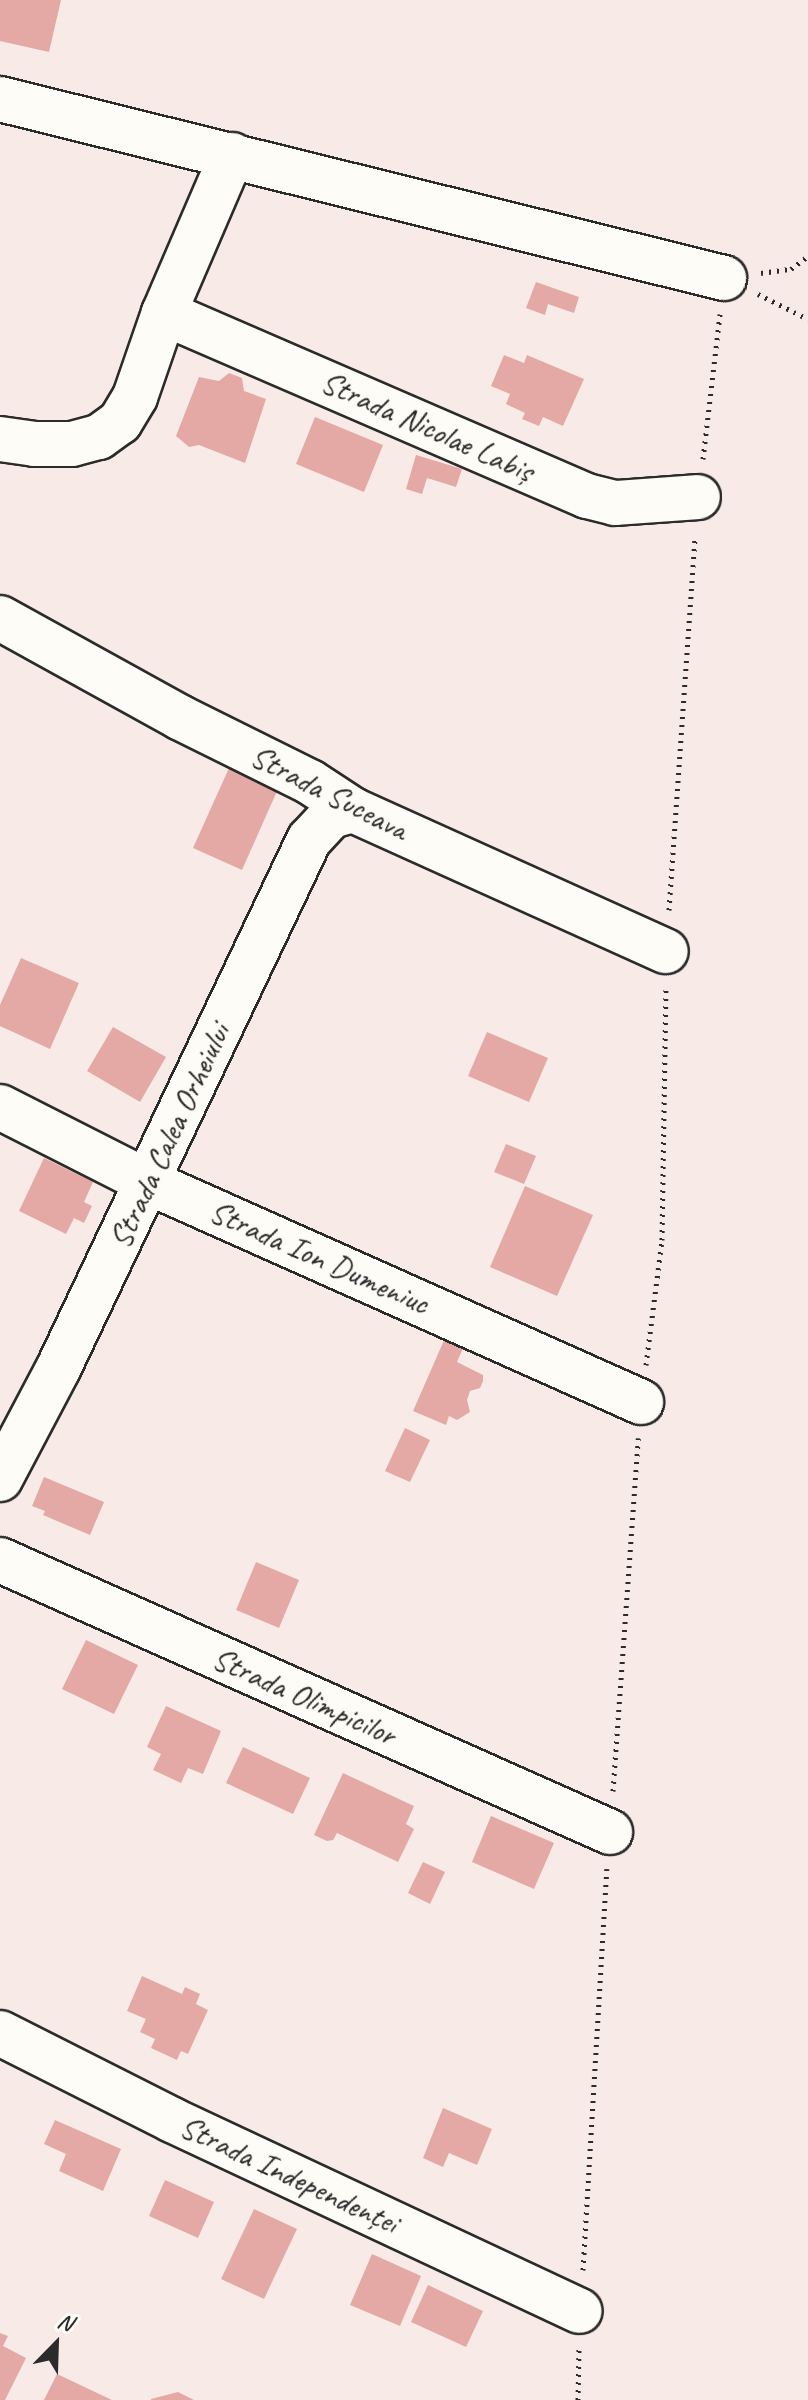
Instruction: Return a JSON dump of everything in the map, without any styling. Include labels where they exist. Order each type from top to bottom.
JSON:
[{"type":"street","points":[[0,99],[724,278]]},
{"type":"street","points":[[0,439],[34,444],[72,444],[99,437],[120,422],[135,397],[164,313],[232,155]]},
{"type":"street","name":"Strada Nicolae Labiș","points":[[164,313],[587,496],[615,503],[698,497]]},
{"type":"street","name":"Strada Suceava","points":[[0,618],[179,717],[310,782],[353,810],[666,951]]},
{"type":"street","name":"Strada Calea Orheiului","points":[[0,1479],[148,1182],[309,840],[331,816],[353,810]]},
{"type":"street","name":"Strada Ion Dumeniuc","points":[[0,1107],[148,1182],[641,1402]]},
{"type":"street","name":"Strada Olimpicilor","points":[[0,1560],[610,1832]]},
{"type":"street","name":"Strada Independenței","points":[[0,2033],[172,2120],[580,2311]]},
{"type":"path","points":[[724,278],[791,269],[808,256]]},
{"type":"path","points":[[724,278],[808,319]]},
{"type":"path","points":[[578,2400],[580,2311],[610,1832],[641,1402],[662,1240],[666,951],[698,497],[724,278]]},
{"type":"building","points":[[0,0],[61,0],[49,52],[0,41]]},
{"type":"building","points":[[536,282],[579,297],[574,313],[548,304],[545,315],[526,308]]},
{"type":"building","points":[[504,355],[524,363],[527,355],[584,379],[563,426],[543,417],[539,426],[522,419],[525,413],[506,404],[510,394],[491,386]]},
{"type":"building","points":[[229,373],[242,378],[244,391],[266,399],[245,463],[199,445],[189,447],[176,436],[199,377],[219,381]]},
{"type":"building","points":[[315,417],[383,445],[364,492],[296,464]]},
{"type":"building","points":[[416,455],[462,469],[456,487],[427,478],[422,494],[406,489]]},
{"type":"building","points":[[229,768],[278,789],[242,870],[193,848]]},
{"type":"building","points":[[21,958],[79,983],[50,1049],[0,1026],[0,1005]]},
{"type":"building","points":[[113,1027],[166,1057],[140,1102],[87,1071]]},
{"type":"building","points":[[487,1032],[548,1058],[529,1102],[468,1076]]},
{"type":"building","points":[[506,1144],[536,1156],[524,1184],[494,1172]]},
{"type":"building","points":[[44,1158],[93,1182],[84,1202],[92,1206],[84,1223],[74,1218],[66,1234],[19,1211]]},
{"type":"building","points":[[525,1186],[593,1215],[557,1296],[490,1267]]},
{"type":"building","points":[[445,1338],[464,1346],[457,1362],[483,1375],[480,1388],[470,1391],[467,1400],[470,1412],[457,1420],[449,1416],[446,1425],[413,1411]]},
{"type":"building","points":[[405,1428],[430,1440],[410,1482],[385,1471]]},
{"type":"building","points":[[44,1477],[104,1502],[90,1535],[43,1515],[45,1511],[32,1506]]},
{"type":"building","points":[[256,1562],[299,1580],[279,1628],[236,1610]]},
{"type":"building","points":[[86,1640],[138,1665],[114,1714],[62,1689]]},
{"type":"building","points":[[166,1706],[221,1731],[203,1774],[188,1768],[181,1783],[153,1770],[161,1754],[147,1747]]},
{"type":"building","points":[[243,1747],[310,1778],[293,1814],[226,1783]]},
{"type":"building","points":[[343,1773],[414,1806],[406,1824],[414,1829],[398,1862],[337,1833],[333,1840],[327,1841],[314,1835]]},
{"type":"building","points":[[491,1816],[554,1843],[534,1889],[472,1862]]},
{"type":"building","points":[[423,1862],[445,1872],[430,1904],[408,1893]]},
{"type":"building","points":[[142,1976],[182,1994],[185,1987],[200,1994],[196,2004],[208,2010],[188,2054],[181,2051],[177,2060],[151,2048],[155,2039],[140,2032],[146,2019],[127,2011]]},
{"type":"building","points":[[443,2108],[492,2129],[477,2165],[449,2153],[443,2167],[423,2158]]},
{"type":"building","points":[[55,2120],[121,2149],[103,2191],[59,2171],[66,2154],[44,2144]]},
{"type":"building","points":[[165,2180],[214,2202],[198,2238],[149,2216]]},
{"type":"building","points":[[254,2209],[297,2229],[264,2299],[221,2279]]},
{"type":"building","points":[[372,2254],[421,2276],[400,2326],[350,2305]]},
{"type":"building","points":[[428,2285],[483,2311],[466,2347],[411,2322]]},
{"type":"building","points":[[0,2333],[8,2336],[3,2346],[26,2358],[5,2400],[0,2400]]},
{"type":"building","points":[[57,2374],[112,2400],[44,2400]]},
{"type":"building","points":[[178,2392],[194,2400],[151,2400],[151,2399]]}]
